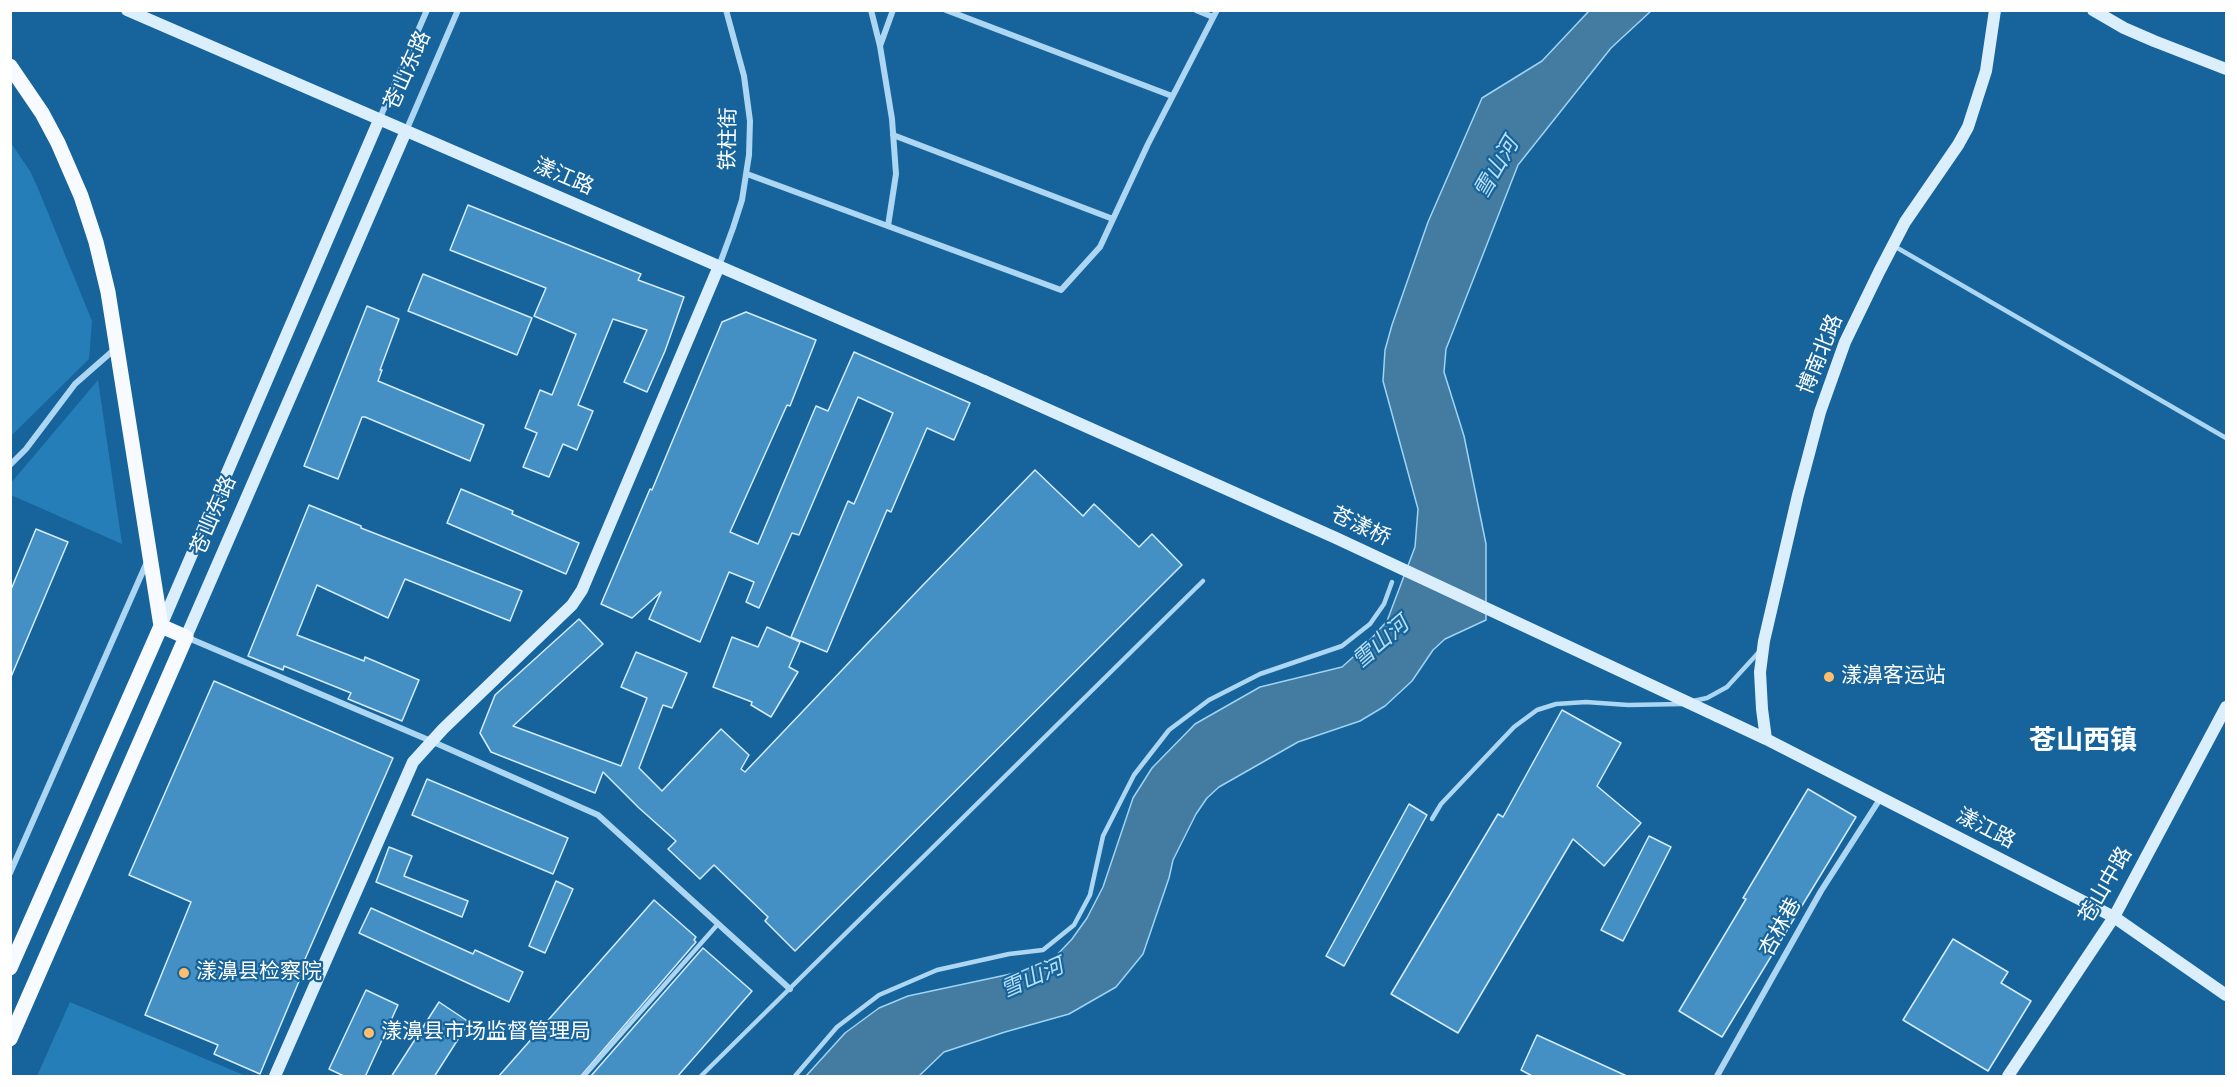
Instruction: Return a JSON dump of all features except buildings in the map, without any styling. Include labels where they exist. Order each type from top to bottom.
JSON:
[{"type":"main road","name":"漾江路","points":[[126,10],[984,381]]},
{"type":"main road","name":"博南北路","points":[[1766,739],[1761,681],[1763,648],[1798,495],[1820,412],[1845,342],[1905,222],[1968,127],[1986,70],[1995,10]]},
{"type":"main road","points":[[2093,10],[2124,28],[2226,69]]},
{"type":"main road","points":[[10,66],[42,113],[58,143],[81,196],[96,243],[108,292],[161,626],[186,637]]},
{"type":"main road","name":"苍山东路","points":[[12,962],[161,626],[379,120]]},
{"type":"main road","name":"苍山东路","points":[[10,1039],[406,131]]},
{"type":"main road","points":[[275,1077],[413,762],[431,741],[572,604],[582,590],[719,266]]},
{"type":"main road","name":"苍漾桥","points":[[984,381],[1336,538],[1716,716]]},
{"type":"main road","name":"苍山中路","points":[[2008,1077],[2114,917],[2226,707]]},
{"type":"main road","name":"漾江路","points":[[1716,716],[1766,739],[2114,917],[2226,995]]},
{"type":"street","name":"苍山东路","points":[[379,120],[427,10]]},
{"type":"street","name":"苍山东路","points":[[406,131],[458,10]]},
{"type":"street","name":"铁柱街","points":[[719,266],[733,228],[747,174],[750,121],[744,76],[726,10]]},
{"type":"street","points":[[871,10],[880,46],[893,135],[896,174],[888,226]]},
{"type":"street","points":[[880,46],[893,10]]},
{"type":"street","points":[[946,10],[1172,96]]},
{"type":"street","points":[[747,174],[1061,290],[1100,247],[1172,96],[1215,14],[1196,10]]},
{"type":"street","points":[[893,135],[1113,219]]},
{"type":"street","points":[[10,465],[26,449],[75,384],[116,347]]},
{"type":"street","points":[[10,873],[150,556]]},
{"type":"street","points":[[186,637],[598,815],[790,989]]},
{"type":"street","name":"杏林巷","points":[[1717,1077],[1821,891],[1880,799]]},
{"type":"lane","points":[[1893,246],[2226,438]]},
{"type":"lane","points":[[701,1077],[1203,581]]},
{"type":"lane","points":[[795,1077],[837,1027],[879,994],[937,970],[1009,954],[1043,950],[1074,925],[1090,895],[1103,836],[1134,775],[1169,730],[1209,700],[1250,679],[1342,646],[1370,624],[1384,603],[1392,582]]},
{"type":"lane","points":[[1432,819],[1441,804],[1514,726],[1537,710],[1556,704],[1586,702],[1677,705],[1707,698],[1727,687],[1763,648]]},
{"type":"lane","points":[[584,1077],[718,924]]},
{"type":"shaded area","points":[[11,143],[37,186],[92,321],[89,359],[11,436]]},
{"type":"shaded area","points":[[98,380],[122,544],[11,495],[11,483]]},
{"type":"shaded area","points":[[70,1002],[246,1076],[37,1076]]},
{"type":"water","name":"雪山河","points":[[1589,11],[1651,11],[1611,48],[1518,165],[1446,349],[1444,372],[1464,436],[1486,544],[1486,620],[1445,639],[1433,650],[1412,681],[1385,706],[1360,721],[1298,742],[1219,787],[1207,798],[1196,814],[1173,860],[1143,954],[1116,987],[1069,1014],[944,1052],[919,1076],[806,1076],[845,1033],[879,1008],[908,996],[1020,972],[1055,957],[1087,918],[1103,887],[1133,798],[1152,768],[1195,724],[1260,687],[1342,667],[1387,621],[1415,547],[1418,509],[1383,381],[1385,350],[1392,325],[1428,222],[1482,98],[1542,61]]},
{"type":"place","name":"漾濞客运站","points":[[1829,677]]},
{"type":"place","name":"漾濞县检察院","points":[[184,973]]},
{"type":"place","name":"漾濞县市场监督管理局","points":[[369,1033]]},
{"type":"district","name":"苍山西镇","points":[[2083,743]]}]
